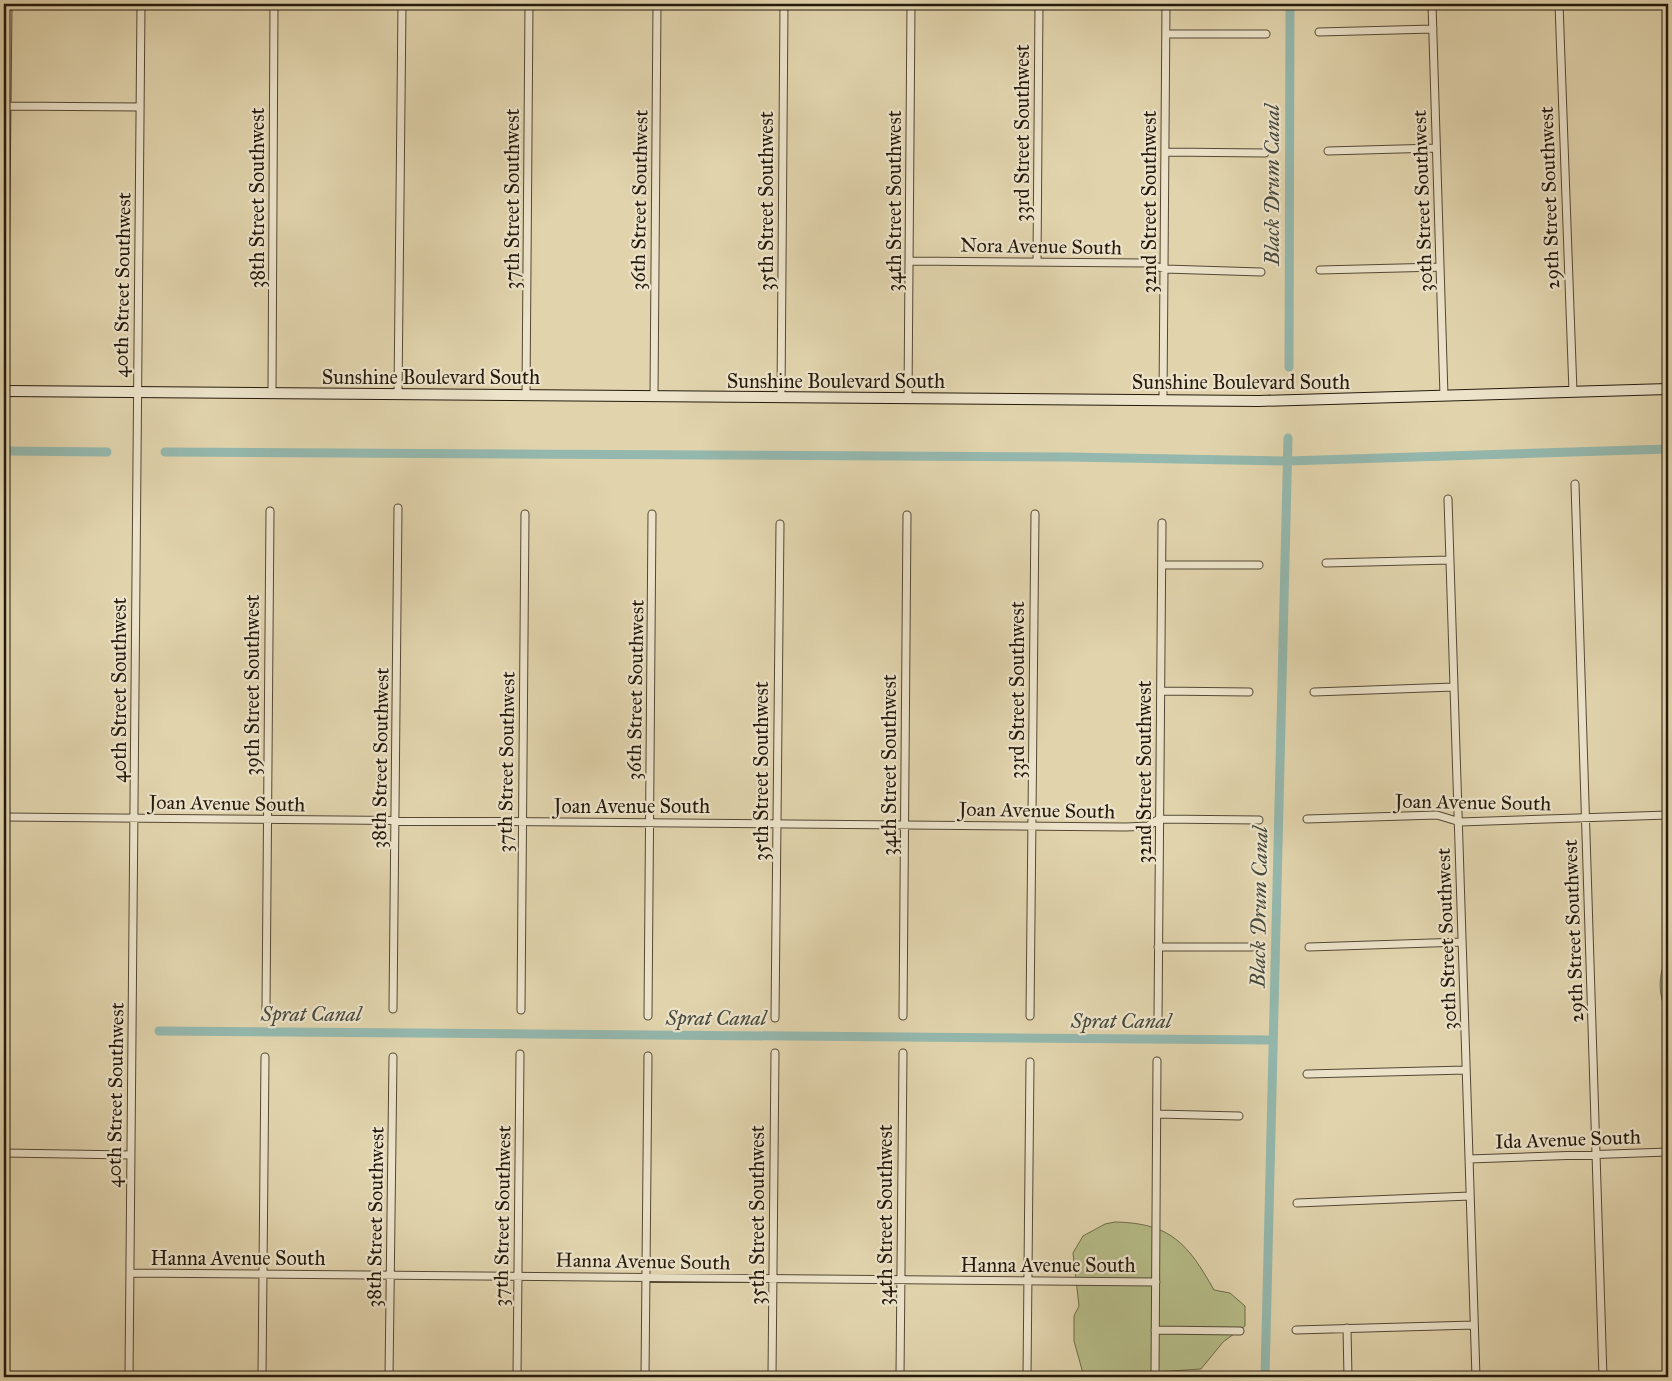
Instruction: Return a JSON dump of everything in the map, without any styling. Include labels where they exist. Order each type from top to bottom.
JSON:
[{"type":"street","points":[[4,391],[5,106],[8,4]]},
{"type":"street","name":"40th Street Southwest","points":[[129,1377],[141,4]]},
{"type":"street","name":"38th Street Southwest","points":[[272,393],[274,4]]},
{"type":"street","points":[[398,394],[402,4]]},
{"type":"street","name":"37th Street Southwest","points":[[526,395],[529,4]]},
{"type":"street","name":"36th Street Southwest","points":[[654,397],[657,4]]},
{"type":"street","name":"35th Street Southwest","points":[[781,398],[784,4]]},
{"type":"street","name":"34th Street Southwest","points":[[908,399],[911,4]]},
{"type":"street","name":"33rd Street Southwest","points":[[1037,262],[1039,4]]},
{"type":"street","name":"32nd Street Southwest","points":[[1163,401],[1166,4]]},
{"type":"street","name":"30th Street Southwest","points":[[1432,4],[1444,396]]},
{"type":"street","name":"29th Street Southwest","points":[[1559,4],[1573,392]]},
{"type":"street","points":[[1319,32],[1433,29]]},
{"type":"street","points":[[1166,34],[1266,34]]},
{"type":"street","points":[[5,106],[140,107]]},
{"type":"street","points":[[1328,151],[1436,148]]},
{"type":"street","points":[[1166,152],[1265,153]]},
{"type":"street","name":"Nora Avenue South","points":[[909,261],[1145,263],[1165,270],[1261,272]]},
{"type":"street","points":[[1320,270],[1440,267]]},
{"type":"street","name":"Sunshine Boulevard South","points":[[4,391],[1163,401],[1324,400],[1668,389]]},
{"type":"street","name":"29th Street Southwest","points":[[1575,484],[1603,1377]]},
{"type":"street","name":"30th Street Southwest","points":[[1448,499],[1460,822],[1476,1377]]},
{"type":"street","points":[[4,506],[4,533]]},
{"type":"street","name":"38th Street Southwest","points":[[393,1009],[398,508]]},
{"type":"street","name":"39th Street Southwest","points":[[266,1009],[270,511]]},
{"type":"street","name":"37th Street Southwest","points":[[521,1010],[525,514]]},
{"type":"street","name":"36th Street Southwest","points":[[648,1016],[652,514]]},
{"type":"street","name":"33rd Street Southwest","points":[[1030,1016],[1035,514]]},
{"type":"street","name":"34th Street Southwest","points":[[903,1016],[907,515]]},
{"type":"street","name":"32nd Street Southwest","points":[[1158,1020],[1162,523]]},
{"type":"street","name":"35th Street Southwest","points":[[775,1018],[780,524]]},
{"type":"street","points":[[1326,563],[1450,560]]},
{"type":"street","points":[[1162,565],[1259,565]]},
{"type":"street","points":[[1314,692],[1454,687]]},
{"type":"street","points":[[1160,691],[1249,692]]},
{"type":"street","name":"Joan Avenue South","points":[[1307,819],[1437,815],[1460,822],[1668,815]]},
{"type":"street","name":"Joan Avenue South","points":[[4,817],[1032,826],[1148,826],[1160,820],[1259,820]]},
{"type":"street","points":[[1309,947],[1462,942]]},
{"type":"street","points":[[1158,948],[1252,947]]},
{"type":"street","name":"35th Street Southwest","points":[[772,1377],[775,1053]]},
{"type":"street","name":"34th Street Southwest","points":[[900,1377],[903,1053]]},
{"type":"street","name":"37th Street Southwest","points":[[517,1377],[520,1054]]},
{"type":"street","points":[[644,1377],[648,1056]]},
{"type":"street","points":[[262,1377],[265,1057]]},
{"type":"street","name":"38th Street Southwest","points":[[389,1377],[392,1057]]},
{"type":"street","points":[[1155,1377],[1157,1061]]},
{"type":"street","points":[[1027,1377],[1030,1062]]},
{"type":"street","points":[[1307,1074],[1466,1070]]},
{"type":"street","points":[[1157,1114],[1238,1116]]},
{"type":"street","name":"Ida Avenue South","points":[[1469,1159],[1668,1152]]},
{"type":"street","points":[[4,1154],[131,1155]]},
{"type":"street","points":[[1297,1203],[1470,1196]]},
{"type":"street","name":"Hanna Avenue South","points":[[130,1273],[1156,1282]]},
{"type":"street","points":[[1296,1330],[1474,1325]]},
{"type":"street","points":[[1347,1328],[1348,1377]]},
{"type":"street","points":[[1155,1330],[1240,1331]]},
{"type":"green space","points":[[1668,963],[1668,1014],[1662,1001],[1660,984],[1663,966]]},
{"type":"green space","points":[[1115,1222],[1134,1223],[1150,1227],[1176,1239],[1195,1260],[1214,1290],[1230,1293],[1245,1306],[1245,1326],[1223,1342],[1201,1369],[1156,1372],[1144,1377],[1084,1377],[1074,1341],[1074,1316],[1079,1306],[1073,1253],[1083,1236],[1105,1224]]},
{"type":"waterway","name":"Black Drum Canal","points":[[1289,367],[1290,4]]},
{"type":"waterway","name":"Black Drum Canal","points":[[1265,1377],[1288,438]]},
{"type":"waterway","points":[[165,452],[1069,457],[1287,461],[1668,449]]},
{"type":"waterway","points":[[4,451],[107,452]]},
{"type":"waterway","name":"Sprat Canal","points":[[159,1031],[1273,1040]]}]
